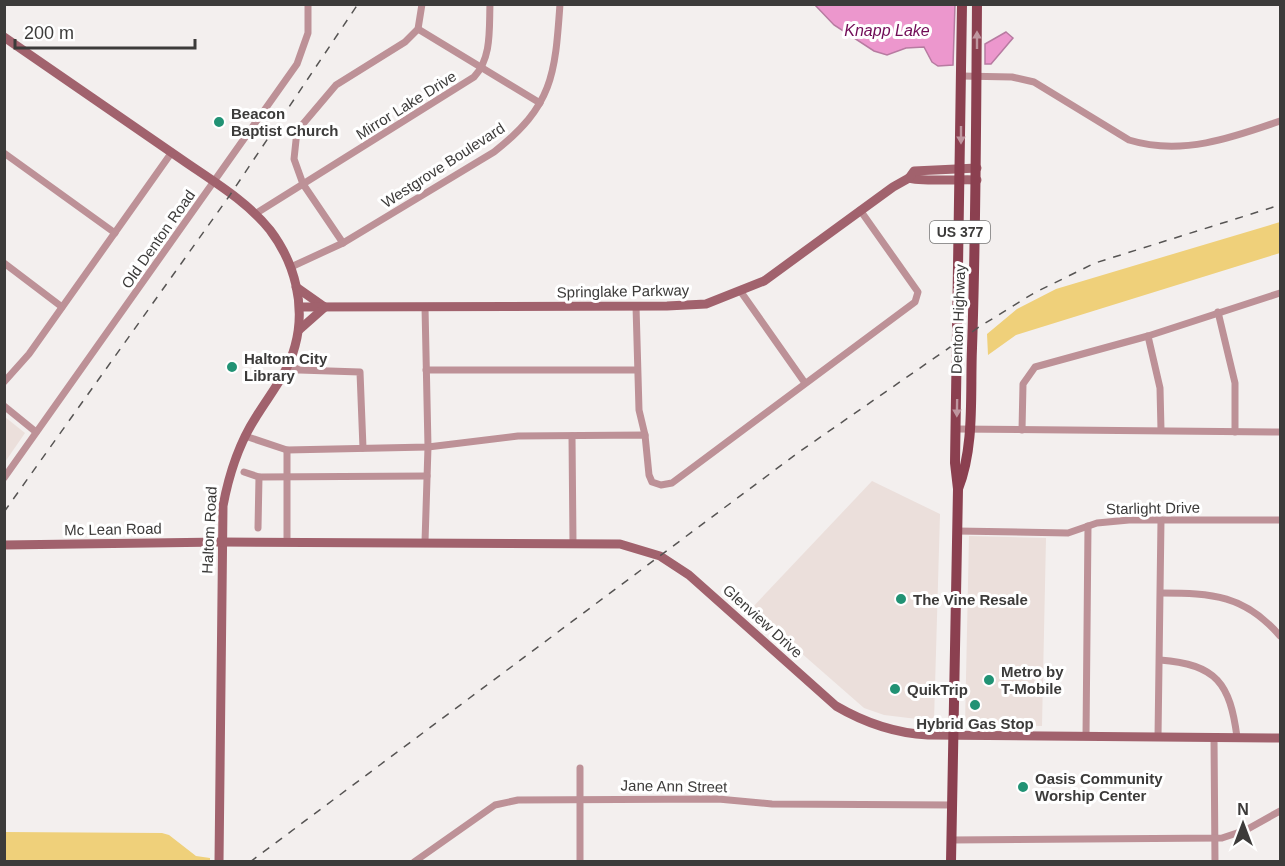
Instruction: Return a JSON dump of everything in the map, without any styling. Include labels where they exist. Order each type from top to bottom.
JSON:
[{"type":"main road","name":"Denton Highway","points":[[951,861],[958,489],[956,429],[962,4]]},
{"type":"main road","name":"Denton Highway","points":[[958,489],[964,473],[969,430],[977,174],[977,4]]},
{"type":"main road","name":"Haltom Road","points":[[4,37],[172,152],[255,214],[277,241],[291,267],[300,307],[299,330],[289,365],[245,436],[228,480],[222,542],[219,861]]},
{"type":"main road","name":"Springlake Parkway","points":[[300,307],[706,304],[741,292],[774,274],[860,210],[909,178],[914,171],[977,174]]},
{"type":"main road","points":[[296,287],[325,307],[299,330]]},
{"type":"main road","name":"Glenview Drive","points":[[222,542],[620,544],[660,556],[688,575],[836,706],[855,717],[893,731],[953,735],[1281,738]]},
{"type":"main road","name":"Mc Lean Road","points":[[4,545],[222,542]]},
{"type":"street","name":"Old Denton Road","points":[[4,478],[297,64],[308,33],[308,4]]},
{"type":"street","points":[[344,243],[303,184],[294,159],[297,131],[336,85],[405,42],[418,29],[422,4]]},
{"type":"street","points":[[482,69],[488,51],[490,4]]},
{"type":"street","name":"Westgrove Boulevard","points":[[291,267],[344,243],[494,152],[529,121],[552,82],[560,4]]},
{"type":"street","points":[[418,29],[540,103]]},
{"type":"street","name":"Mirror Lake Drive","points":[[255,214],[463,86],[482,69]]},
{"type":"street","points":[[962,76],[977,75],[1035,82],[1129,140],[1143,144],[1171,147],[1200,143],[1281,121]]},
{"type":"street","points":[[4,382],[29,354],[172,152]]},
{"type":"street","points":[[4,153],[115,233]]},
{"type":"street","points":[[636,306],[639,410],[645,435],[649,475],[652,482],[661,485],[672,483],[915,302],[918,292],[860,210]]},
{"type":"street","points":[[4,263],[62,307]]},
{"type":"street","points":[[741,292],[805,383]]},
{"type":"street","points":[[1023,430],[1023,384],[1035,367],[1148,336],[1281,293]]},
{"type":"street","points":[[424,307],[428,447],[425,542]]},
{"type":"street","points":[[1218,312],[1235,383],[1235,432]]},
{"type":"street","points":[[1148,336],[1160,388],[1161,430]]},
{"type":"street","points":[[289,365],[299,370],[360,372],[363,448]]},
{"type":"street","points":[[426,370],[637,370]]},
{"type":"street","points":[[4,406],[36,432]]},
{"type":"street","points":[[956,429],[1281,432]]},
{"type":"street","points":[[245,436],[287,450],[428,447],[518,436],[645,435]]},
{"type":"street","points":[[572,436],[573,542]]},
{"type":"street","points":[[287,450],[288,542]]},
{"type":"street","points":[[244,472],[259,477],[427,476]]},
{"type":"street","points":[[258,528],[259,477]]},
{"type":"street","points":[[1158,737],[1161,520]]},
{"type":"street","name":"Starlight Drive","points":[[957,531],[1068,533],[1111,521],[1281,520]]},
{"type":"street","points":[[1086,736],[1088,526]]},
{"type":"street","points":[[1161,593],[1223,596],[1253,611],[1281,636]]},
{"type":"street","points":[[1160,660],[1187,664],[1215,678],[1229,697],[1237,737]]},
{"type":"street","points":[[1214,737],[1215,861]]},
{"type":"street","points":[[580,768],[580,861]]},
{"type":"street","name":"Jane Ann Street","points":[[414,861],[500,803],[581,798],[718,799],[822,805],[952,805]]},
{"type":"street","points":[[951,840],[1215,838],[1231,836],[1281,811]]},
{"type":"shaded area","points":[[1280,222],[1280,253],[1016,335],[988,355],[987,334],[1017,309],[1056,289]]},
{"type":"shaded area","points":[[5,417],[25,433],[5,462]]},
{"type":"shaded area","points":[[872,481],[940,514],[934,721],[884,715],[864,708],[751,609]]},
{"type":"shaded area","points":[[969,536],[1046,538],[1042,726],[965,725]]},
{"type":"shaded area","points":[[5,832],[162,833],[169,835],[196,856],[210,858],[210,861],[5,861]]},
{"type":"water","name":"Knapp Lake","points":[[815,5],[955,5],[953,65],[938,66],[932,62],[924,47],[906,48],[887,55],[874,51],[834,25]]},
{"type":"water","points":[[1006,32],[1013,38],[991,64],[985,64],[985,44]]},
{"type":"railway","points":[[4,512],[230,195],[358,4]]},
{"type":"railway","points":[[250,862],[799,452],[979,327],[1034,293],[1095,263],[1280,205]]},
{"type":"place","name":"Beacon Baptist Church","points":[[219,122]]},
{"type":"place","name":"Haltom City Library","points":[[232,367]]},
{"type":"place","name":"The Vine Resale","points":[[901,599]]},
{"type":"place","name":"Metro by T-Mobile","points":[[989,680]]},
{"type":"place","name":"QuikTrip","points":[[895,689]]},
{"type":"place","name":"Hybrid Gas Stop","points":[[975,705]]},
{"type":"place","name":"Oasis Community Worship Center","points":[[1023,787]]}]
